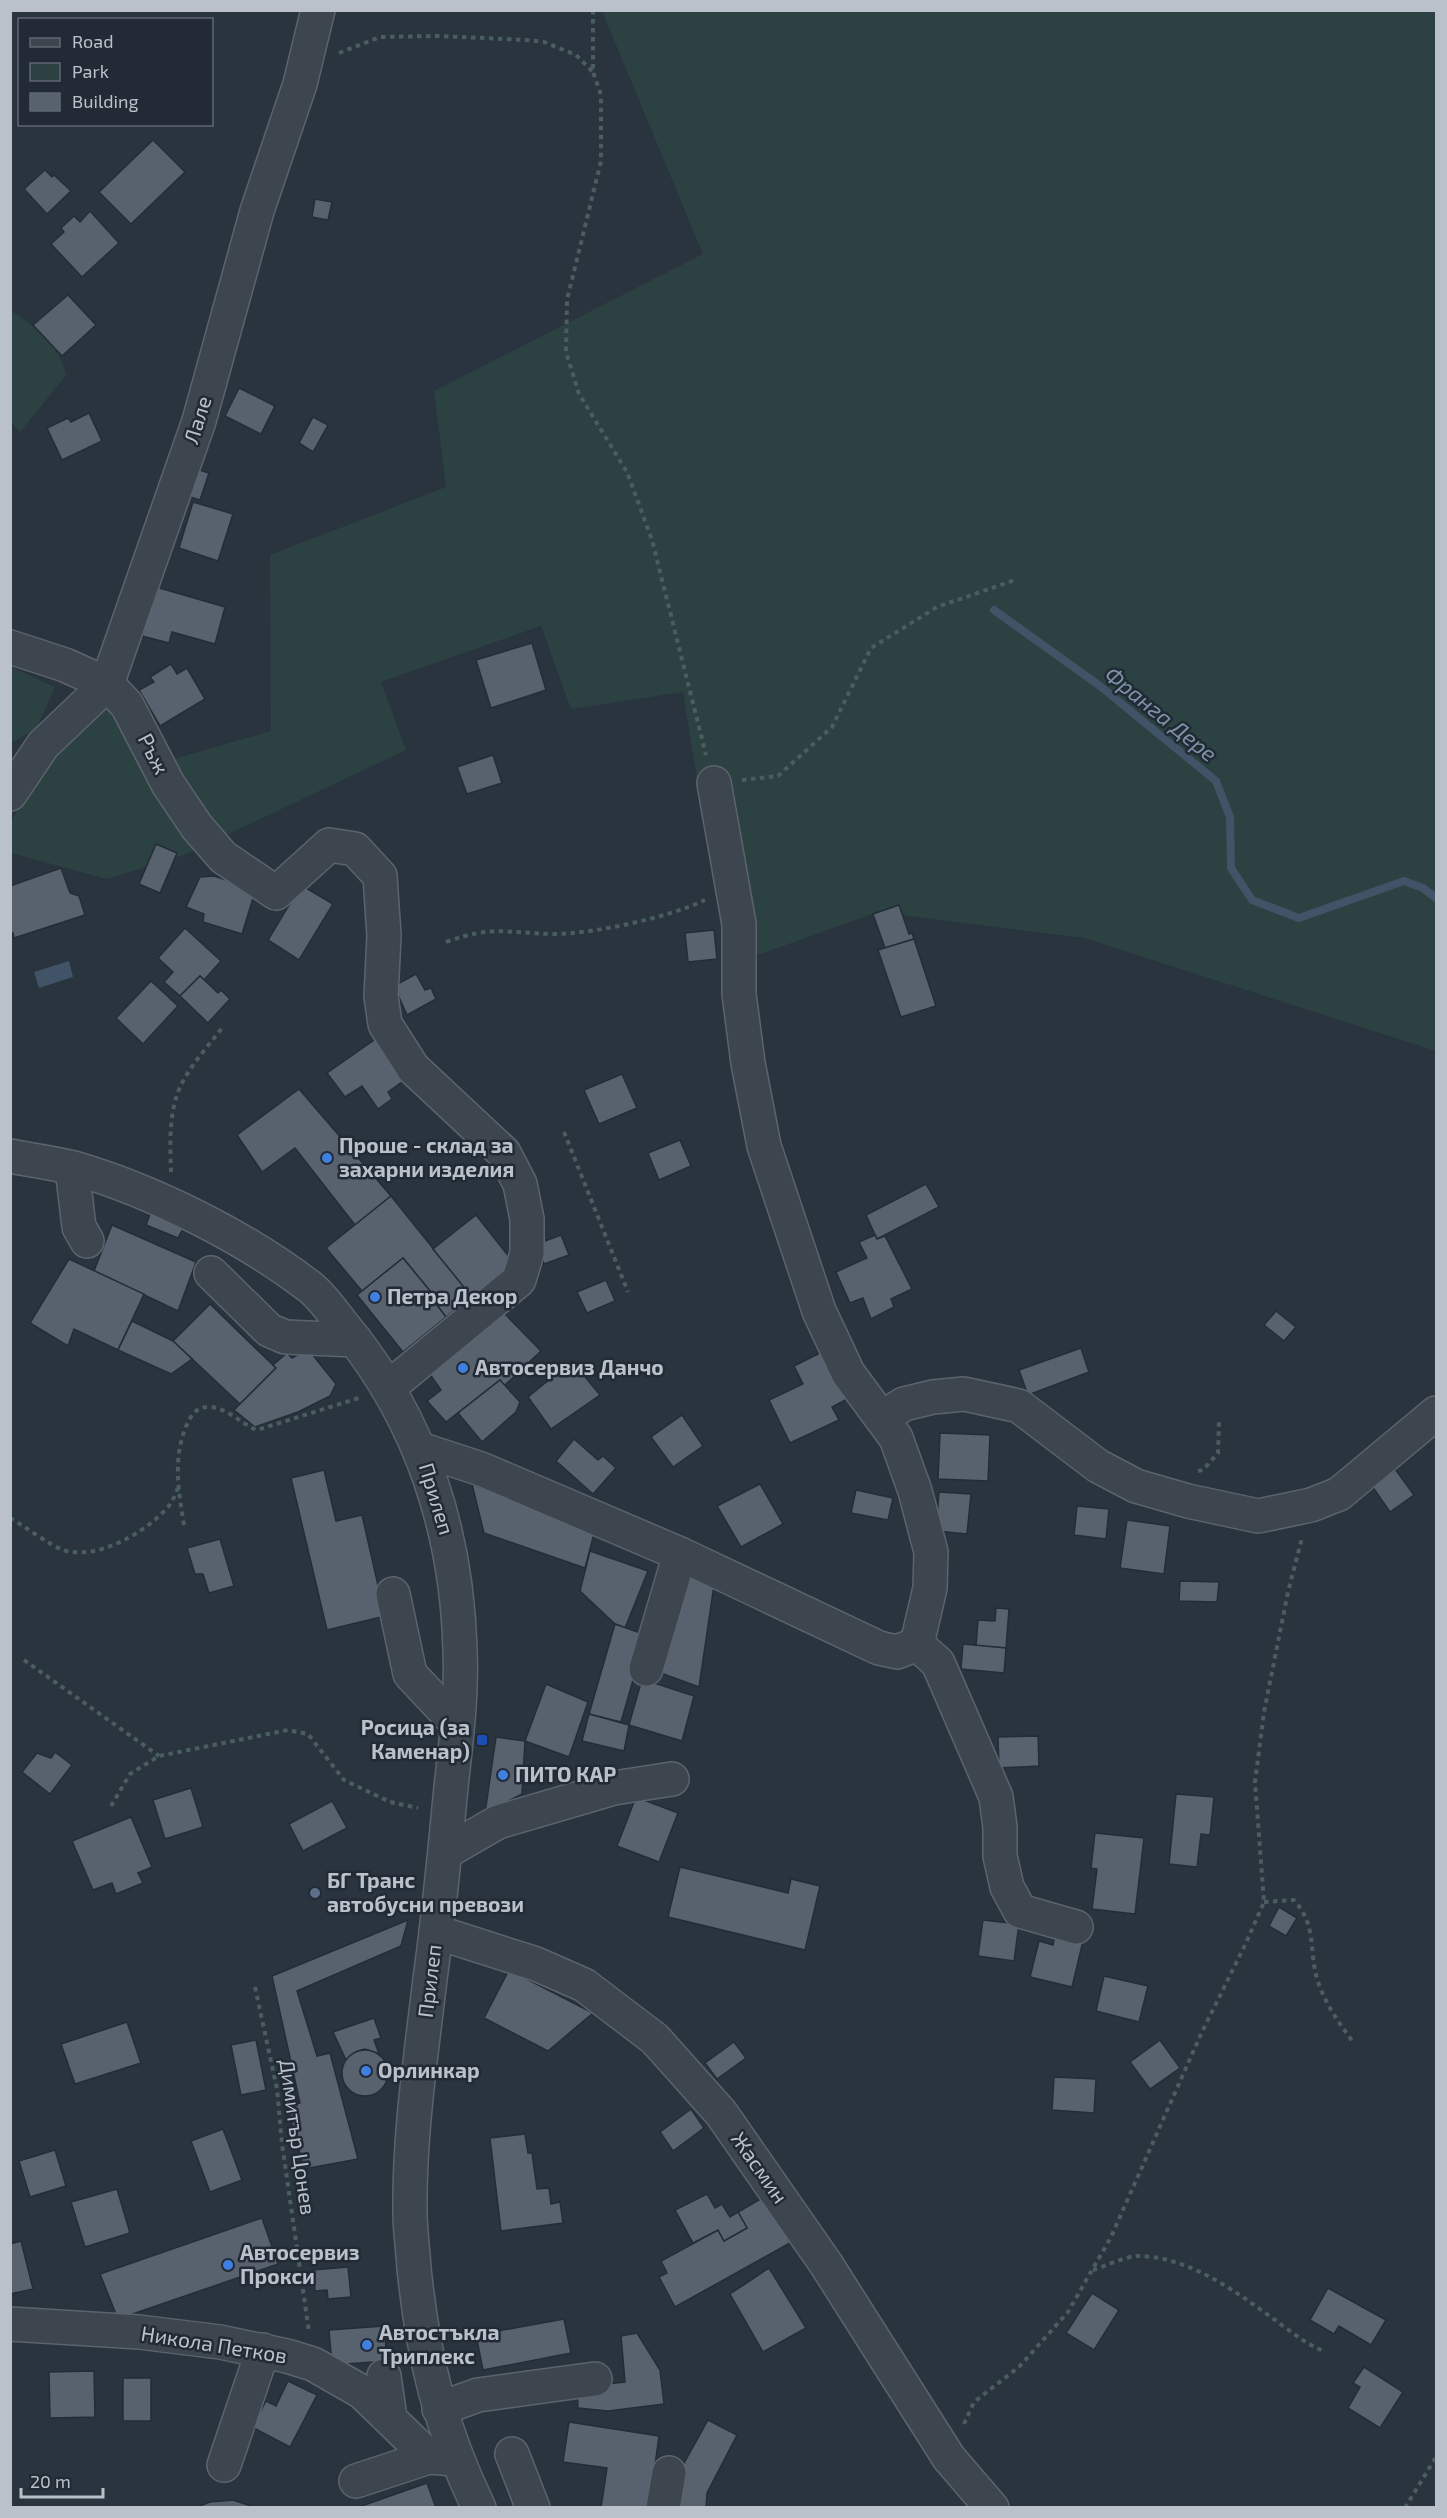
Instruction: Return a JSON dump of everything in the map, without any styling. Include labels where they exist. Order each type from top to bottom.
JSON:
[{"type":"street","name":"Лале","points":[[10,794],[43,746],[107,684],[199,421],[257,211],[303,75],[318,10]]},
{"type":"street","name":"Ръж","points":[[10,647],[65,665],[107,684],[127,705],[168,784],[196,827],[223,857],[276,893],[329,845],[355,849],[380,876],[384,936],[381,996],[385,1024],[413,1068],[504,1153],[520,1184],[527,1219],[527,1253],[519,1280],[388,1388]]},
{"type":"street","points":[[714,783],[739,924],[739,994],[748,1063],[765,1146],[819,1311],[848,1373],[896,1437],[915,1491],[931,1552],[930,1588],[917,1644]]},
{"type":"street","name":"Прилеп","points":[[10,1156],[72,1168],[153,1197],[233,1238],[314,1289],[355,1340],[388,1388],[420,1449],[451,1549],[460,1651],[457,1724],[446,1852],[418,2079],[411,2158],[409,2216],[426,2355],[439,2409],[442,2458],[479,2508]]},
{"type":"street","points":[[72,1168],[79,1227],[87,1241]]},
{"type":"street","points":[[211,1273],[268,1330],[295,1338],[355,1340]]},
{"type":"street","points":[[882,1418],[904,1404],[933,1397],[964,1394],[1019,1406],[1098,1466],[1136,1486],[1188,1501],[1258,1516],[1311,1505],[1339,1494],[1437,1413]]},
{"type":"street","points":[[420,1449],[481,1468],[680,1554],[879,1648],[897,1652],[917,1644]]},
{"type":"street","points":[[646,1668],[680,1554]]},
{"type":"street","points":[[393,1594],[410,1674],[457,1724]]},
{"type":"street","points":[[917,1644],[938,1663],[996,1797],[1000,1827],[1000,1856],[1011,1895],[1020,1911],[1076,1927]]},
{"type":"street","points":[[446,1852],[498,1822],[614,1788],[672,1779]]},
{"type":"street","name":"Жасмин","points":[[436,1932],[536,1964],[584,1985],[655,2039],[720,2113],[826,2264],[949,2458],[992,2508]]},
{"type":"street","name":"Никола Петков","points":[[10,2324],[139,2332],[263,2350],[313,2364],[362,2392],[390,2418],[442,2458]]},
{"type":"street","points":[[224,2465],[263,2350]]},
{"type":"street","points":[[384,2376],[390,2418]]},
{"type":"street","points":[[439,2409],[478,2395],[595,2379]]},
{"type":"street","points":[[512,2454],[533,2508]]},
{"type":"street","points":[[356,2481],[442,2458]]},
{"type":"street","points":[[663,2508],[669,2473]]},
{"type":"path","points":[[593,10],[593,72],[601,95],[601,161],[567,300],[566,352],[579,394],[627,472],[652,540],[714,783],[778,776],[832,727],[871,648],[937,606],[1015,580]]},
{"type":"path","points":[[303,75],[346,49],[380,37],[439,36],[544,42],[576,55],[593,72]]},
{"type":"path","points":[[446,942],[473,932],[496,929],[555,934],[600,929],[681,912],[732,884]]},
{"type":"path","points":[[173,1207],[170,1135],[176,1100],[184,1078],[222,1028]]},
{"type":"path","points":[[564,1132],[628,1292]]},
{"type":"path","points":[[184,1525],[178,1487],[177,1458],[182,1434],[193,1413],[201,1408],[212,1407],[230,1413],[244,1425],[256,1430],[388,1388]]},
{"type":"path","points":[[1194,1472],[1203,1470],[1218,1453],[1219,1421]]},
{"type":"path","points":[[10,1518],[61,1549],[79,1553],[107,1547],[151,1523],[168,1507],[178,1487]]},
{"type":"path","points":[[949,2458],[974,2402],[1019,2367],[1068,2312],[1111,2237],[1201,2034],[1264,1902],[1255,1782],[1264,1712],[1288,1592],[1311,1505]]},
{"type":"path","points":[[24,1660],[159,1756]]},
{"type":"path","points":[[111,1806],[130,1774],[159,1756],[288,1731],[309,1734],[344,1780],[390,1802],[449,1813]]},
{"type":"path","points":[[1264,1902],[1294,1899],[1306,1913],[1313,1941],[1317,1980],[1331,2013],[1353,2042]]},
{"type":"path","name":"Димитър Цонев","points":[[255,1987],[277,2089],[282,2144],[313,2364]]},
{"type":"path","points":[[1092,2270],[1134,2256],[1167,2259],[1213,2280],[1307,2343],[1323,2350]]},
{"type":"path","points":[[1405,2508],[1437,2457]]},
{"type":"green space","points":[[602,11],[1436,11],[1436,1051],[1084,938],[878,912],[727,966],[683,692],[571,709],[541,626],[381,682],[406,750],[184,855],[107,879],[11,853],[11,821],[46,760],[110,706],[146,767],[271,731],[270,555],[446,487],[434,391],[703,254]]},
{"type":"green space","points":[[11,311],[46,337],[58,354],[66,375],[20,432],[11,422]]},
{"type":"green space","points":[[11,667],[55,687],[36,729],[11,743]]},
{"type":"water","points":[[69,961],[73,977],[39,988],[34,972]]},
{"type":"building","points":[[153,140],[185,172],[131,224],[99,192]]},
{"type":"building","points":[[45,170],[71,191],[47,214],[24,189]]},
{"type":"building","points":[[315,199],[332,202],[328,220],[312,217]]},
{"type":"building","points":[[90,211],[119,243],[82,277],[51,244],[64,232],[61,228],[74,216],[80,222]]},
{"type":"building","points":[[68,295],[96,325],[62,356],[33,325]]},
{"type":"building","points":[[239,388],[275,406],[261,434],[225,416]]},
{"type":"building","points":[[89,413],[102,441],[62,460],[47,428],[68,418],[71,422]]},
{"type":"building","points":[[313,417],[328,425],[313,452],[299,443]]},
{"type":"building","points":[[190,467],[209,473],[200,500],[181,494]]},
{"type":"building","points":[[193,502],[233,514],[218,561],[179,548]]},
{"type":"building","points":[[156,587],[225,607],[215,644],[172,632],[169,643],[142,636]]},
{"type":"building","points":[[532,643],[546,690],[491,708],[476,660]]},
{"type":"building","points":[[171,664],[177,674],[187,668],[205,699],[160,726],[139,690],[154,682],[150,677]]},
{"type":"building","points":[[493,755],[502,783],[467,794],[457,767]]},
{"type":"building","points":[[156,844],[177,853],[160,893],[139,884]]},
{"type":"building","points":[[61,868],[70,893],[79,896],[85,915],[14,938],[13,933],[10,934],[10,886]]},
{"type":"building","points":[[214,876],[239,884],[254,895],[242,934],[203,922],[204,914],[186,907],[200,877]]},
{"type":"building","points":[[301,885],[333,904],[299,960],[268,940]]},
{"type":"building","points":[[899,905],[909,934],[912,933],[914,939],[885,948],[873,914]]},
{"type":"building","points":[[185,928],[221,961],[204,980],[200,976],[180,996],[164,982],[173,972],[158,958]]},
{"type":"building","points":[[714,930],[717,959],[688,962],[685,933]]},
{"type":"building","points":[[914,939],[936,1006],[901,1017],[878,950]]},
{"type":"building","points":[[416,974],[425,990],[431,988],[436,999],[407,1015],[394,986]]},
{"type":"building","points":[[200,976],[218,993],[221,990],[230,999],[208,1023],[180,996]]},
{"type":"building","points":[[151,981],[178,1006],[143,1044],[116,1018]]},
{"type":"building","points":[[377,1038],[406,1079],[388,1092],[392,1099],[378,1109],[362,1086],[345,1097],[327,1073]]},
{"type":"building","points":[[622,1074],[637,1108],[599,1124],[584,1090]]},
{"type":"building","points":[[299,1089],[391,1196],[355,1225],[295,1148],[262,1172],[237,1135]]},
{"type":"building","points":[[680,1140],[691,1166],[659,1180],[648,1153]]},
{"type":"building","points":[[926,1184],[939,1207],[877,1239],[866,1215]]},
{"type":"building","points":[[391,1196],[472,1297],[446,1317],[432,1299],[435,1297],[403,1258],[362,1291],[326,1248]]},
{"type":"building","points":[[154,1203],[188,1219],[178,1238],[146,1225]]},
{"type":"building","points":[[476,1215],[514,1263],[472,1297],[433,1249]]},
{"type":"building","points":[[112,1225],[196,1262],[178,1311],[94,1271]]},
{"type":"building","points":[[561,1235],[569,1255],[544,1264],[537,1244]]},
{"type":"building","points":[[875,1235],[877,1239],[885,1236],[912,1289],[891,1299],[894,1307],[871,1319],[863,1298],[850,1303],[836,1272],[867,1258],[859,1242]]},
{"type":"building","points":[[403,1258],[435,1297],[432,1299],[446,1317],[403,1352],[357,1295]]},
{"type":"building","points":[[69,1259],[144,1294],[118,1350],[74,1329],[68,1346],[30,1323]]},
{"type":"building","points":[[606,1280],[615,1301],[587,1313],[577,1292]]},
{"type":"building","points":[[210,1304],[276,1368],[240,1404],[173,1341]]},
{"type":"building","points":[[499,1308],[541,1351],[504,1386],[500,1380],[446,1422],[427,1401],[441,1390],[427,1370]]},
{"type":"building","points":[[1276,1311],[1296,1327],[1284,1341],[1264,1325]]},
{"type":"building","points":[[132,1321],[173,1341],[192,1359],[171,1374],[118,1350]]},
{"type":"building","points":[[1081,1348],[1089,1372],[1028,1395],[1019,1370]]},
{"type":"building","points":[[826,1350],[849,1398],[832,1407],[839,1420],[790,1443],[769,1400],[803,1384],[794,1366]]},
{"type":"building","points":[[287,1353],[292,1358],[301,1353],[312,1354],[336,1384],[330,1396],[298,1412],[255,1427],[234,1410],[276,1368],[273,1365]]},
{"type":"building","points":[[572,1361],[600,1395],[551,1429],[528,1397]]},
{"type":"building","points":[[500,1380],[520,1402],[516,1412],[482,1442],[458,1413]]},
{"type":"building","points":[[682,1415],[703,1446],[673,1467],[651,1437]]},
{"type":"building","points":[[940,1433],[990,1435],[988,1481],[938,1479]]},
{"type":"building","points":[[574,1439],[598,1460],[603,1456],[616,1468],[593,1494],[556,1461]]},
{"type":"building","points":[[1395,1469],[1414,1495],[1390,1512],[1372,1486]]},
{"type":"building","points":[[324,1470],[336,1521],[362,1515],[385,1616],[327,1630],[291,1478]]},
{"type":"building","points":[[472,1484],[595,1530],[585,1568],[484,1533]]},
{"type":"building","points":[[760,1484],[783,1524],[741,1547],[717,1506]]},
{"type":"building","points":[[856,1490],[893,1498],[888,1520],[851,1513]]},
{"type":"building","points":[[939,1492],[971,1494],[967,1534],[936,1531]]},
{"type":"building","points":[[1077,1506],[1109,1509],[1106,1539],[1074,1535]]},
{"type":"building","points":[[1127,1520],[1170,1526],[1164,1574],[1120,1568]]},
{"type":"building","points":[[220,1539],[234,1586],[209,1593],[203,1574],[195,1574],[187,1548]]},
{"type":"building","points":[[590,1551],[648,1571],[625,1628],[615,1624],[580,1591]]},
{"type":"building","points":[[687,1572],[714,1585],[699,1687],[658,1672]]},
{"type":"building","points":[[1180,1581],[1219,1582],[1217,1602],[1179,1601]]},
{"type":"building","points":[[996,1608],[1009,1609],[1006,1648],[976,1646],[978,1620],[995,1621]]},
{"type":"building","points":[[615,1624],[646,1635],[621,1722],[589,1714]]},
{"type":"building","points":[[963,1644],[1006,1648],[1004,1673],[961,1669]]},
{"type":"building","points":[[642,1679],[694,1696],[682,1741],[629,1725]]},
{"type":"building","points":[[546,1684],[588,1702],[569,1757],[525,1741]]},
{"type":"building","points":[[589,1714],[629,1725],[624,1751],[582,1741]]},
{"type":"building","points":[[1038,1736],[1039,1766],[999,1768],[998,1737]]},
{"type":"building","points":[[496,1737],[525,1741],[522,1794],[485,1813]]},
{"type":"building","points":[[55,1752],[72,1765],[50,1794],[22,1772],[37,1753],[51,1758]]},
{"type":"building","points":[[191,1788],[203,1827],[165,1839],[153,1800]]},
{"type":"building","points":[[1176,1794],[1214,1797],[1210,1835],[1201,1834],[1197,1867],[1169,1864]]},
{"type":"building","points":[[636,1797],[678,1813],[659,1862],[617,1846]]},
{"type":"building","points":[[332,1801],[347,1828],[303,1851],[289,1824]]},
{"type":"building","points":[[131,1817],[152,1867],[138,1873],[143,1883],[116,1894],[112,1883],[93,1890],[72,1841]]},
{"type":"building","points":[[1095,1833],[1144,1838],[1135,1914],[1092,1909],[1097,1869],[1091,1868]]},
{"type":"building","points":[[680,1867],[788,1893],[791,1879],[820,1886],[805,1950],[668,1917]]},
{"type":"building","points":[[1279,1907],[1297,1918],[1286,1936],[1269,1926]]},
{"type":"building","points":[[408,1920],[401,1946],[297,1991],[317,2056],[330,2053],[358,2159],[304,2169],[287,2105],[300,2103],[272,1976]]},
{"type":"building","points":[[983,1920],[1019,1924],[1014,1961],[978,1956]]},
{"type":"building","points":[[1055,1935],[1083,1941],[1072,1987],[1030,1977],[1039,1941],[1053,1945]]},
{"type":"building","points":[[509,1970],[593,2013],[548,2051],[484,2018]]},
{"type":"building","points":[[1104,1976],[1148,1986],[1139,2022],[1096,2011]]},
{"type":"building","points":[[374,2018],[381,2038],[374,2040],[379,2054],[365,2049],[346,2060],[333,2032]]},
{"type":"building","points":[[127,2022],[141,2063],[75,2084],[61,2044]]},
{"type":"building","points":[[256,2040],[266,2090],[241,2095],[231,2045]]},
{"type":"building","points":[[1160,2040],[1180,2068],[1150,2089],[1130,2062]]},
{"type":"building","points":[[734,2042],[746,2058],[717,2079],[705,2063]]},
{"type":"building","points":[[365,2050],[381,2057],[388,2073],[381,2089],[365,2096],[349,2089],[342,2073],[349,2057]]},
{"type":"building","points":[[1054,2077],[1096,2079],[1094,2113],[1052,2110]]},
{"type":"building","points":[[691,2109],[704,2128],[673,2151],[660,2132]]},
{"type":"building","points":[[223,2129],[242,2180],[210,2192],[191,2141]]},
{"type":"building","points":[[525,2134],[528,2153],[532,2153],[537,2189],[549,2188],[551,2204],[560,2202],[563,2223],[501,2231],[490,2138]]},
{"type":"building","points":[[55,2150],[66,2186],[30,2197],[19,2161]]},
{"type":"building","points":[[117,2189],[130,2233],[85,2247],[71,2202]]},
{"type":"building","points":[[771,2193],[797,2239],[675,2307],[659,2277],[667,2273],[661,2261],[718,2230],[724,2241],[747,2228],[738,2212]]},
{"type":"building","points":[[707,2194],[715,2208],[722,2204],[730,2217],[738,2212],[747,2228],[724,2241],[718,2230],[693,2243],[675,2210]]},
{"type":"building","points":[[262,2218],[278,2264],[118,2319],[100,2274]]},
{"type":"building","points":[[21,2241],[33,2289],[10,2294],[10,2244]]},
{"type":"building","points":[[348,2267],[351,2297],[328,2299],[327,2290],[315,2291],[313,2270]]},
{"type":"building","points":[[769,2268],[806,2328],[763,2352],[730,2294]]},
{"type":"building","points":[[1328,2288],[1386,2320],[1371,2345],[1339,2326],[1334,2334],[1310,2320]]},
{"type":"building","points":[[1092,2293],[1119,2310],[1094,2350],[1066,2333]]},
{"type":"building","points":[[564,2319],[571,2353],[483,2370],[476,2335]]},
{"type":"building","points":[[384,2326],[387,2361],[332,2365],[329,2330]]},
{"type":"building","points":[[637,2333],[660,2370],[664,2404],[608,2411],[578,2408],[577,2387],[625,2382],[621,2336]]},
{"type":"building","points":[[1364,2367],[1403,2392],[1380,2428],[1348,2408],[1360,2387],[1353,2383]]},
{"type":"building","points":[[94,2371],[95,2417],[50,2418],[49,2372]]},
{"type":"building","points":[[123,2378],[151,2378],[151,2421],[123,2421]]},
{"type":"building","points":[[288,2381],[317,2395],[290,2447],[252,2427],[266,2401],[276,2406]]},
{"type":"building","points":[[708,2420],[737,2435],[707,2493],[706,2508],[672,2508],[678,2474]]},
{"type":"building","points":[[569,2422],[659,2436],[649,2508],[601,2508],[607,2468],[563,2462]]},
{"type":"building","points":[[427,2483],[436,2508],[356,2508]]},
{"type":"building","points":[[233,2500],[257,2508],[195,2508],[210,2502]]},
{"type":"waterway","name":"Франга Дере","points":[[994,610],[1100,686],[1216,781],[1230,817],[1231,868],[1252,900],[1299,918],[1404,881],[1423,888],[1436,898]]},
{"type":"place","name":"Проше - склад за захарни изделия","points":[[327,1158]]},
{"type":"place","name":"Петра Декор","points":[[375,1297]]},
{"type":"place","name":"Автосервиз Данчо","points":[[463,1368]]},
{"type":"place","name":"Росица (за Каменар)","points":[[482,1740]]},
{"type":"place","name":"ПИТО КАР","points":[[503,1775]]},
{"type":"place","name":"БГ Транс автобусни превози","points":[[315,1893]]},
{"type":"place","name":"Орлинкар","points":[[366,2071]]},
{"type":"place","name":"Автосервиз Прокси","points":[[228,2265]]},
{"type":"place","name":"Автостъкла Триплекс","points":[[367,2345]]}]
